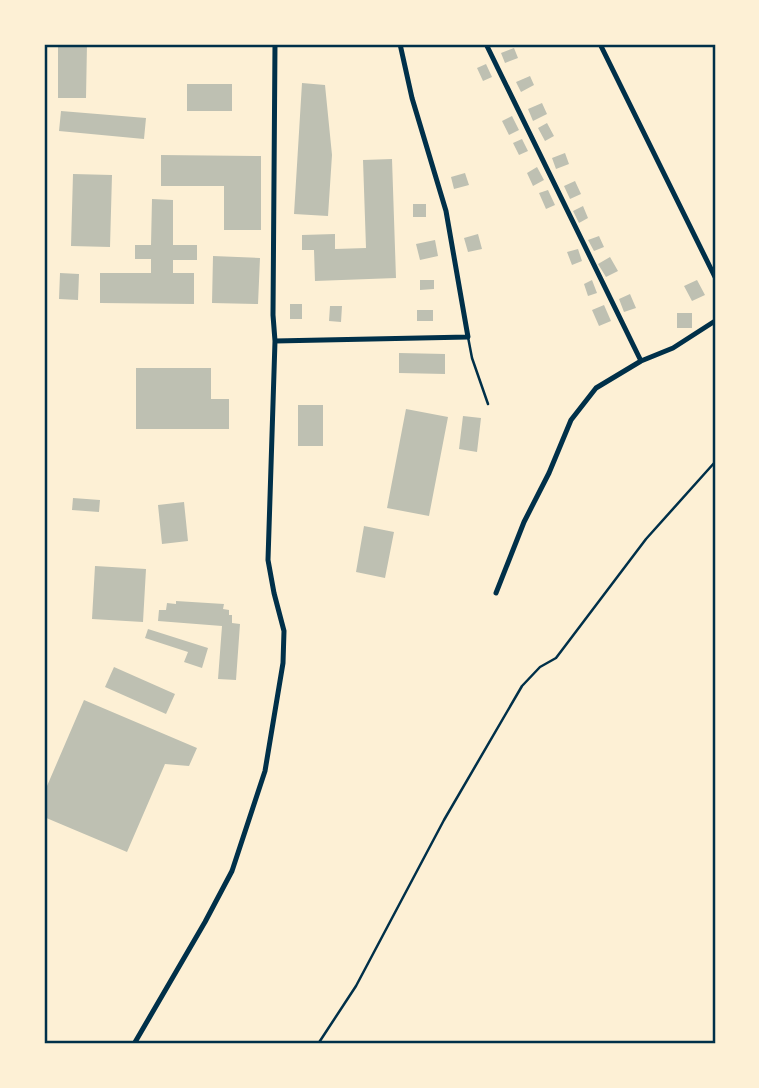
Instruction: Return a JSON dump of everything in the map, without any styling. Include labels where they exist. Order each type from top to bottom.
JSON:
[{"type":"street","points":[[134,1044],[232,871],[265,771],[283,663],[285,631],[268,560],[275,341],[275,44]]},
{"type":"street","points":[[275,341],[467,337],[446,211],[412,98],[400,44]]},
{"type":"street","points":[[486,44],[641,361]]},
{"type":"street","points":[[600,44],[715,277]]},
{"type":"street","points":[[496,593],[524,522],[549,473],[571,420],[596,388],[641,361],[673,348],[715,321]]},
{"type":"lane","points":[[467,337],[488,404]]},
{"type":"lane","points":[[318,1044],[356,986],[444,820],[522,686],[541,667],[556,658],[646,539],[715,461]]},
{"type":"building","points":[[58,44],[87,44],[86,98],[58,98]]},
{"type":"building","points":[[514,48],[518,58],[505,63],[501,53]]},
{"type":"building","points":[[486,64],[492,77],[483,81],[477,68]]},
{"type":"building","points":[[530,76],[534,85],[521,92],[516,82]]},
{"type":"building","points":[[302,83],[325,85],[332,155],[328,216],[294,214]]},
{"type":"building","points":[[187,84],[232,84],[232,111],[187,111]]},
{"type":"building","points":[[542,103],[547,114],[533,121],[528,109]]},
{"type":"building","points":[[61,111],[146,118],[144,139],[59,131]]},
{"type":"building","points":[[512,116],[519,130],[509,135],[502,121]]},
{"type":"building","points":[[547,123],[554,136],[545,141],[538,128]]},
{"type":"building","points":[[522,139],[528,151],[519,155],[513,143]]},
{"type":"building","points":[[565,153],[569,164],[556,169],[552,158]]},
{"type":"building","points":[[161,155],[261,156],[261,230],[224,230],[224,186],[161,186]]},
{"type":"building","points":[[392,159],[396,278],[315,281],[314,250],[302,250],[302,235],[335,234],[335,249],[366,248],[363,160]]},
{"type":"building","points":[[537,167],[544,180],[533,186],[527,173]]},
{"type":"building","points":[[465,173],[469,185],[454,189],[451,177]]},
{"type":"building","points":[[73,174],[112,175],[110,247],[71,246]]},
{"type":"building","points":[[575,181],[581,194],[570,199],[564,186]]},
{"type":"building","points":[[548,190],[555,205],[546,209],[539,193]]},
{"type":"building","points":[[152,199],[173,200],[173,245],[197,245],[197,260],[173,260],[173,273],[194,273],[194,304],[100,303],[100,273],[151,273],[151,259],[135,259],[135,245],[151,245]]},
{"type":"building","points":[[413,204],[426,204],[426,217],[413,217]]},
{"type":"building","points":[[583,206],[588,218],[579,223],[573,211]]},
{"type":"building","points":[[478,234],[482,249],[468,252],[464,238]]},
{"type":"building","points":[[599,236],[604,247],[594,251],[588,240]]},
{"type":"building","points":[[435,240],[438,256],[420,260],[416,244]]},
{"type":"building","points":[[578,249],[582,261],[572,265],[567,252]]},
{"type":"building","points":[[213,256],[260,258],[258,304],[212,303]]},
{"type":"building","points":[[610,257],[618,271],[606,277],[598,264]]},
{"type":"building","points":[[60,273],[79,274],[78,300],[59,299]]},
{"type":"building","points":[[420,280],[434,280],[434,289],[420,290]]},
{"type":"building","points":[[592,280],[597,293],[588,296],[584,284]]},
{"type":"building","points":[[697,280],[705,295],[692,301],[684,286]]},
{"type":"building","points":[[630,294],[636,308],[624,312],[619,299]]},
{"type":"building","points":[[290,304],[302,304],[302,319],[290,319]]},
{"type":"building","points":[[604,305],[611,321],[599,326],[592,310]]},
{"type":"building","points":[[330,306],[342,306],[341,322],[329,321]]},
{"type":"building","points":[[417,310],[433,310],[433,321],[417,321]]},
{"type":"building","points":[[677,313],[692,313],[692,328],[677,328]]},
{"type":"building","points":[[399,353],[445,354],[445,374],[399,373]]},
{"type":"building","points":[[136,368],[211,368],[211,399],[229,399],[229,429],[136,429]]},
{"type":"building","points":[[298,405],[323,405],[323,446],[298,446]]},
{"type":"building","points":[[406,409],[448,417],[429,516],[387,508]]},
{"type":"building","points":[[463,416],[481,418],[477,452],[459,449]]},
{"type":"building","points":[[73,498],[100,500],[99,512],[72,510]]},
{"type":"building","points":[[184,502],[188,541],[162,544],[158,505]]},
{"type":"building","points":[[364,526],[394,532],[385,578],[356,572]]},
{"type":"building","points":[[95,566],[146,569],[143,622],[92,619]]},
{"type":"building","points":[[176,601],[224,604],[223,609],[229,610],[229,615],[232,615],[232,623],[240,624],[236,680],[218,679],[222,626],[158,621],[159,610],[166,610],[167,603],[176,604]]},
{"type":"building","points":[[148,629],[208,648],[202,668],[184,662],[188,652],[145,638]]},
{"type":"building","points":[[114,667],[175,694],[166,714],[105,687]]},
{"type":"building","points":[[84,700],[197,748],[189,766],[165,764],[127,852],[44,817],[44,793]]}]
